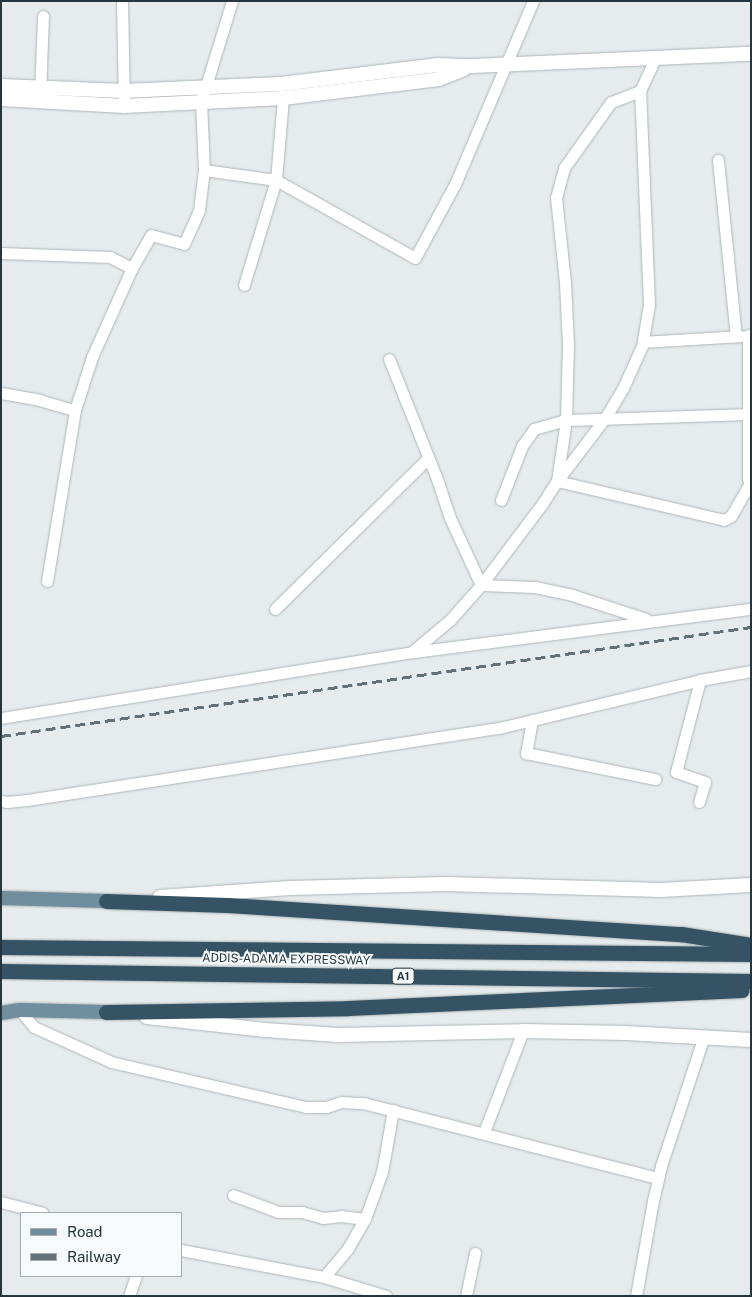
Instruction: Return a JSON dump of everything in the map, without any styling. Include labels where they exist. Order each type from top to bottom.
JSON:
[{"type":"highway","points":[[106,901],[228,905],[681,934],[751,945]]},
{"type":"highway","name":"ADDIS-ADAMA EXPRESSWAY","points":[[1,947],[751,954]]},
{"type":"highway","name":"ADDIS-ADAMA EXPRESSWAY","points":[[1,971],[751,981]]},
{"type":"highway","points":[[106,1012],[348,1008],[751,989]]},
{"type":"main road","points":[[1,898],[106,901]]},
{"type":"main road","points":[[1,1013],[20,1010],[106,1012]]},
{"type":"street","points":[[122,1],[124,106]]},
{"type":"street","points":[[47,581],[75,410],[92,357],[132,268],[151,234],[184,244],[199,210],[204,170],[201,102],[232,1]]},
{"type":"street","points":[[204,170],[276,180],[415,258],[455,184],[533,1]]},
{"type":"street","points":[[40,94],[43,16]]},
{"type":"street","points":[[1,98],[40,94],[281,84],[437,65],[505,65],[751,54]]},
{"type":"street","points":[[413,652],[450,620],[480,586],[542,504],[605,418],[623,388],[643,342],[650,304],[640,91],[655,59]]},
{"type":"street","points":[[1,86],[40,94],[124,106],[283,98],[439,79],[472,66]]},
{"type":"street","points":[[557,481],[566,420],[568,335],[556,197],[564,168],[611,102],[640,91]]},
{"type":"street","points":[[244,285],[276,180],[283,98]]},
{"type":"street","points":[[557,481],[724,520],[731,516],[751,483],[748,479],[749,414],[745,336],[718,160]]},
{"type":"street","points":[[1,253],[110,257],[132,268]]},
{"type":"street","points":[[643,342],[745,336]]},
{"type":"street","points":[[389,359],[450,518],[480,586]]},
{"type":"street","points":[[1,393],[39,400],[75,410]]},
{"type":"street","points":[[501,500],[522,446],[534,429],[566,420],[749,414]]},
{"type":"street","points":[[275,609],[428,458]]},
{"type":"street","points":[[480,586],[535,587],[572,595],[652,621]]},
{"type":"street","points":[[1,718],[413,652],[751,609]]},
{"type":"street","points":[[1,801],[37,798],[470,733],[700,680],[751,671]]},
{"type":"street","points":[[699,802],[705,782],[676,772],[700,680]]},
{"type":"street","points":[[532,720],[526,753],[655,778]]},
{"type":"street","points":[[106,901],[290,888],[446,884],[661,890],[751,885]]},
{"type":"street","points":[[20,1010],[34,1027],[111,1062],[306,1107],[326,1107],[342,1102],[363,1103],[484,1132],[658,1178]]},
{"type":"street","points":[[106,1012],[265,1030],[338,1035],[523,1031],[626,1032],[703,1039],[751,1040]]},
{"type":"street","points":[[484,1132],[523,1031]]},
{"type":"street","points":[[636,1296],[658,1178],[703,1039]]},
{"type":"street","points":[[324,1277],[348,1248],[365,1219],[382,1172],[393,1110]]},
{"type":"street","points":[[233,1195],[278,1212],[302,1212],[323,1218],[341,1216],[365,1219]]},
{"type":"street","points":[[1,1202],[39,1212]]},
{"type":"street","points":[[182,1250],[324,1277],[386,1296]]},
{"type":"street","points":[[466,1296],[475,1253]]},
{"type":"street","points":[[129,1296],[136,1277]]},
{"type":"railway","points":[[1,736],[751,627]]}]
